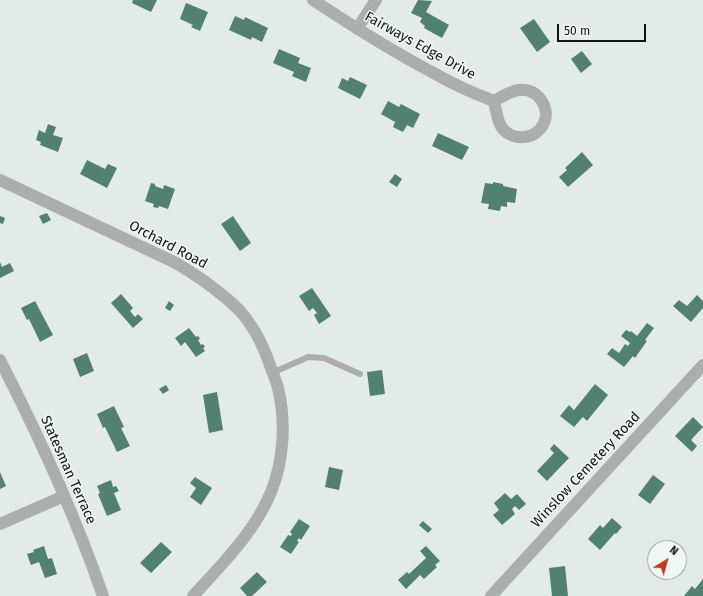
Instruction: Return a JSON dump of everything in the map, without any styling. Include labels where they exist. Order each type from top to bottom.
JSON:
[{"type":"street","name":"Fairways Edge Drive","points":[[313,0],[401,56],[462,88],[494,101]]},
{"type":"street","points":[[357,29],[376,0]]},
{"type":"street","points":[[521,90],[532,92],[541,99],[545,109],[546,116],[544,122],[537,132],[530,136],[520,138],[512,135],[502,128],[494,101],[509,93],[521,90]]},
{"type":"street","name":"Orchard Road","points":[[0,180],[176,263],[202,280],[229,301],[248,321],[260,341],[277,386],[281,404],[282,426],[280,456],[277,472],[271,493],[257,518],[238,545],[193,596]]},
{"type":"street","name":"Statesman Terrace","points":[[0,360],[15,388],[64,496],[104,596]]},
{"type":"street","name":"Winslow Cemetery Road","points":[[491,596],[703,365]]},
{"type":"street","points":[[0,524],[64,496]]},
{"type":"lane","points":[[272,373],[308,357],[324,358],[360,374]]},
{"type":"building","points":[[133,0],[157,0],[151,12],[132,3]]},
{"type":"building","points":[[418,0],[432,1],[426,12],[449,25],[442,38],[424,28],[425,26],[420,22],[422,18],[411,13]]},
{"type":"building","points":[[186,3],[208,12],[200,31],[191,27],[193,25],[180,19]]},
{"type":"building","points":[[235,16],[244,20],[245,17],[268,28],[262,42],[252,37],[251,40],[229,30]]},
{"type":"building","points":[[534,19],[550,42],[537,52],[520,28]]},
{"type":"building","points":[[279,49],[300,58],[298,63],[311,68],[306,82],[292,76],[294,72],[273,63]]},
{"type":"building","points":[[582,51],[592,64],[581,73],[571,59]]},
{"type":"building","points":[[350,77],[367,85],[360,99],[338,88],[342,78],[348,81]]},
{"type":"building","points":[[388,101],[399,107],[401,104],[420,114],[413,128],[407,125],[403,132],[393,127],[395,122],[381,114]]},
{"type":"building","points":[[48,124],[56,127],[53,135],[63,138],[58,152],[40,145],[41,142],[36,140],[39,130],[45,133]]},
{"type":"building","points":[[438,133],[469,147],[462,160],[432,146]]},
{"type":"building","points":[[582,152],[593,165],[568,187],[559,177],[567,170],[565,168]]},
{"type":"building","points":[[87,160],[105,169],[108,164],[117,168],[107,188],[80,174]]},
{"type":"building","points":[[395,174],[402,179],[397,187],[389,182]]},
{"type":"building","points":[[493,182],[517,189],[515,203],[507,202],[507,207],[501,206],[500,211],[488,209],[489,204],[481,203],[485,183],[493,184]]},
{"type":"building","points":[[151,183],[163,189],[164,185],[175,189],[168,209],[159,206],[158,208],[153,207],[154,204],[145,201]]},
{"type":"building","points":[[47,213],[51,220],[43,224],[39,216]]},
{"type":"building","points":[[0,216],[5,218],[3,224],[0,223]]},
{"type":"building","points":[[233,216],[251,243],[240,251],[221,224]]},
{"type":"building","points":[[0,262],[2,267],[10,263],[14,271],[0,278]]},
{"type":"building","points":[[312,288],[331,316],[319,324],[314,315],[317,313],[313,308],[309,311],[299,296]]},
{"type":"building","points":[[121,294],[133,308],[130,311],[135,317],[138,314],[143,319],[133,328],[111,303]]},
{"type":"building","points":[[697,295],[703,301],[703,308],[691,322],[673,306],[679,300],[687,306]]},
{"type":"building","points":[[35,301],[53,335],[40,342],[29,319],[27,320],[21,308]]},
{"type":"building","points":[[169,301],[174,305],[170,311],[165,308]]},
{"type":"building","points":[[647,323],[654,328],[635,358],[633,356],[624,367],[607,354],[612,348],[619,353],[625,344],[628,346],[630,343],[621,336],[626,330],[631,331],[637,336]]},
{"type":"building","points":[[189,328],[196,337],[198,336],[200,339],[198,340],[201,345],[203,344],[205,347],[203,348],[205,351],[196,357],[185,342],[181,346],[175,338]]},
{"type":"building","points":[[87,353],[94,371],[80,377],[73,359]]},
{"type":"building","points":[[382,370],[385,394],[370,396],[367,372]]},
{"type":"building","points":[[595,384],[608,395],[587,421],[583,417],[574,427],[560,416],[569,405],[574,410]]},
{"type":"building","points":[[166,385],[169,390],[163,394],[159,389]]},
{"type":"building","points":[[217,392],[223,430],[209,433],[203,395]]},
{"type":"building","points":[[114,406],[124,427],[121,428],[130,446],[117,452],[105,427],[103,428],[97,414]]},
{"type":"building","points":[[693,417],[703,427],[691,440],[697,446],[692,452],[675,436]]},
{"type":"building","points":[[554,444],[569,458],[547,481],[537,471],[554,453],[550,449]]},
{"type":"building","points":[[329,467],[343,470],[339,490],[325,487]]},
{"type":"building","points":[[0,472],[6,486],[0,489]]},
{"type":"building","points":[[653,475],[665,484],[650,504],[638,495]]},
{"type":"building","points":[[195,477],[212,488],[201,505],[190,497],[196,488],[190,483]]},
{"type":"building","points":[[111,480],[113,487],[116,486],[119,491],[114,493],[121,510],[107,516],[98,494],[100,493],[97,486]]},
{"type":"building","points":[[505,493],[511,499],[517,494],[526,504],[519,510],[515,506],[512,509],[515,514],[502,525],[493,515],[499,510],[494,503]]},
{"type":"building","points":[[612,518],[622,527],[600,550],[588,539],[600,525],[603,528]]},
{"type":"building","points":[[299,519],[310,526],[301,540],[299,538],[297,541],[299,542],[291,554],[280,547],[288,535],[291,536],[292,534],[290,532]]},
{"type":"building","points":[[423,521],[432,529],[428,533],[419,525]]},
{"type":"building","points":[[161,542],[172,552],[151,573],[140,563]]},
{"type":"building","points":[[44,546],[48,559],[52,558],[57,574],[45,578],[39,562],[31,565],[27,554]]},
{"type":"building","points":[[426,546],[440,561],[435,565],[437,567],[424,579],[420,575],[406,589],[398,580],[407,572],[409,574],[426,558],[420,551]]},
{"type":"building","points":[[565,566],[568,596],[552,596],[549,568]]},
{"type":"building","points":[[257,572],[267,582],[252,596],[247,596],[240,588]]},
{"type":"building","points":[[703,579],[703,596],[684,596],[692,586],[695,589]]}]
